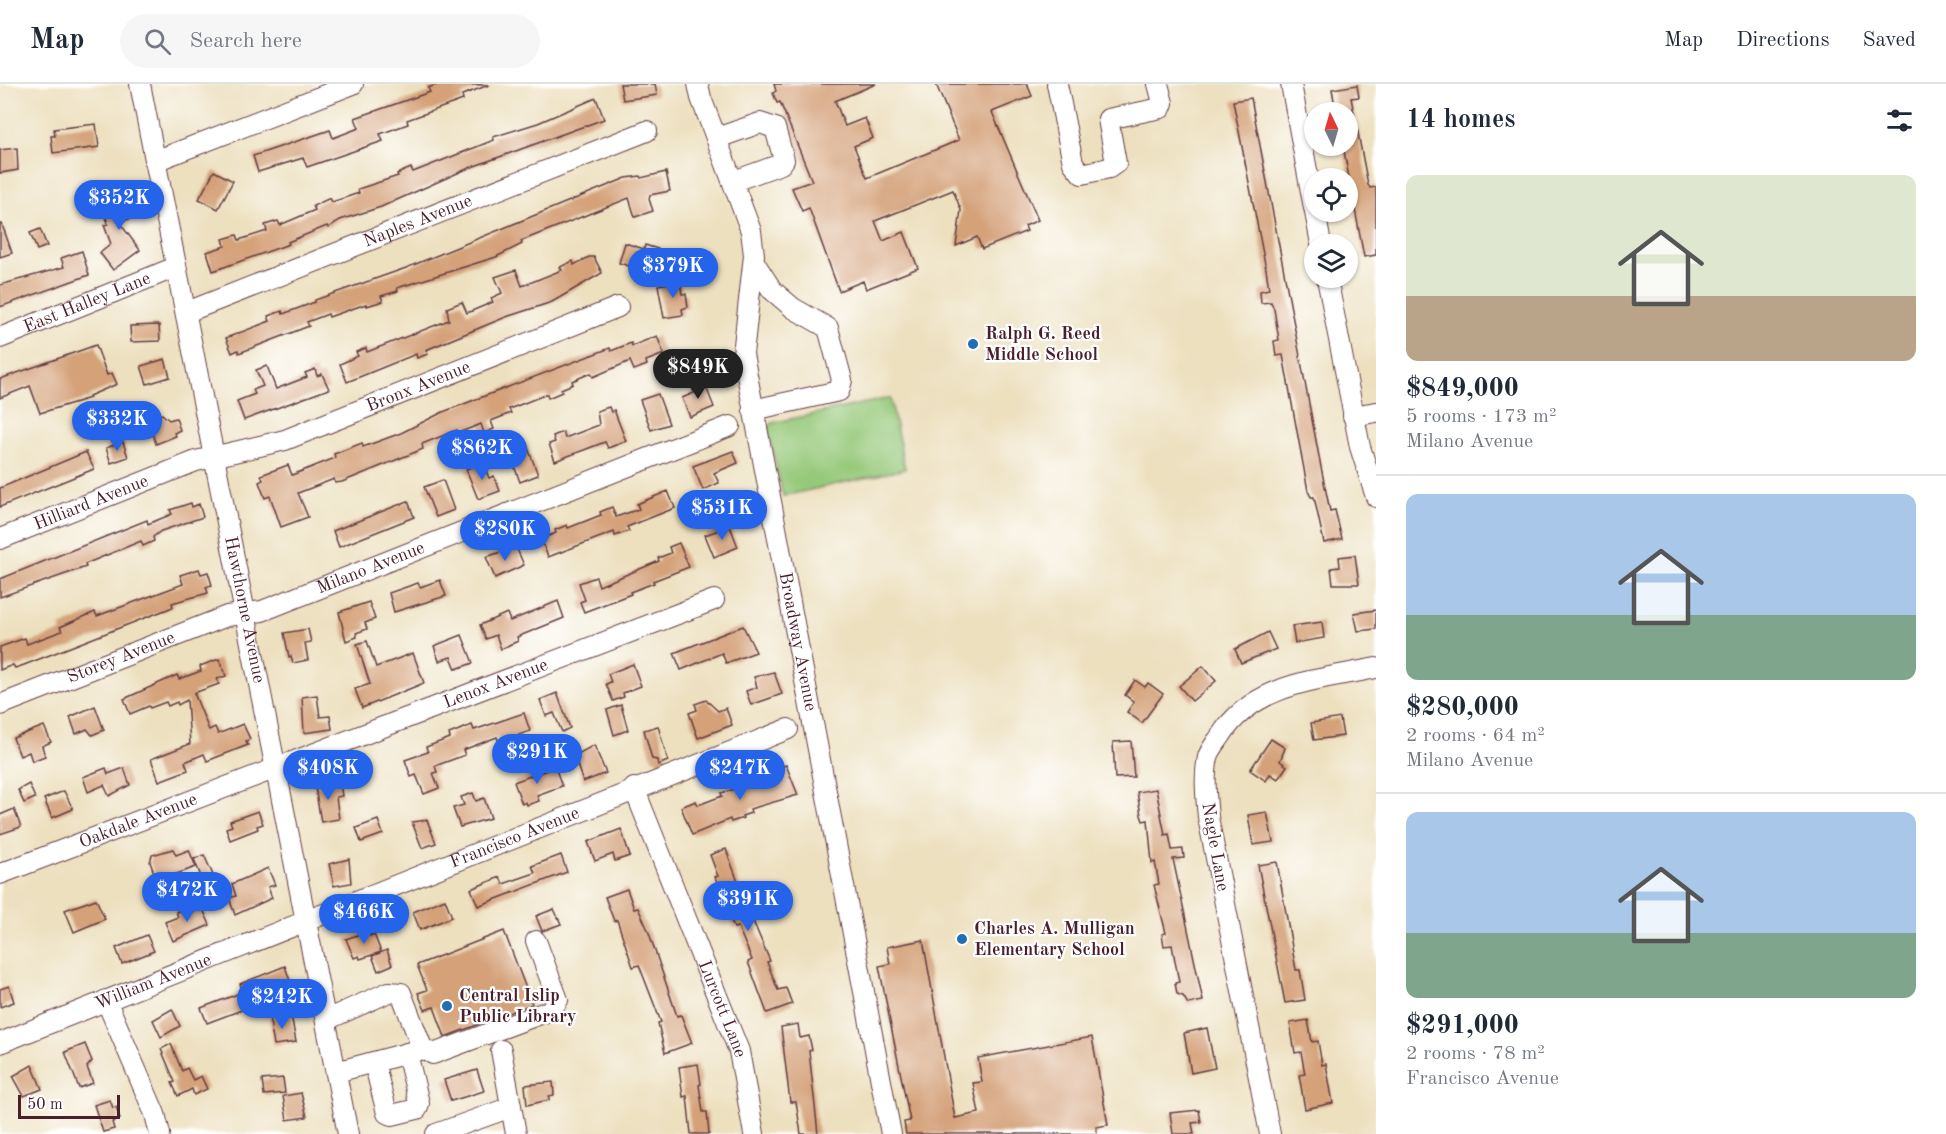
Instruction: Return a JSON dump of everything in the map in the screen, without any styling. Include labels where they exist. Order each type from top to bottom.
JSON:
[{"type":"street","name":"Hawthorne Avenue","points":[[140,84],[187,312],[244,614],[277,766],[348,1134]]},
{"type":"street","points":[[155,161],[352,84]]},
{"type":"street","name":"Broadway Avenue","points":[[698,84],[751,231],[754,262],[743,354],[891,1134]]},
{"type":"street","points":[[1057,84],[1073,164],[1082,174],[1109,168],[1116,163],[1108,119],[1161,108],[1163,103],[1158,84]]},
{"type":"street","points":[[1291,84],[1306,168]]},
{"type":"street","points":[[717,138],[760,123],[775,128],[784,160],[781,164],[734,181]]},
{"type":"street","name":"Naples Avenue","points":[[187,312],[647,131]]},
{"type":"street","points":[[753,410],[839,391],[842,380],[828,328],[786,302],[772,290],[754,262]]},
{"type":"street","name":"East Halley Lane","points":[[0,338],[176,267]]},
{"type":"street","points":[[1329,288],[1353,416],[1376,497]]},
{"type":"street","name":"Bronx Avenue","points":[[215,457],[285,440],[618,307]]},
{"type":"street","points":[[1353,416],[1376,412]]},
{"type":"street","name":"Milano Avenue","points":[[244,614],[273,607],[730,426]]},
{"type":"street","name":"Hilliard Avenue","points":[[0,539],[196,461],[215,457]]},
{"type":"street","name":"Lenox Avenue","points":[[277,766],[714,600]]},
{"type":"street","name":"Storey Avenue","points":[[0,705],[227,616],[244,614]]},
{"type":"street","name":"Nagle Lane","points":[[1270,1134],[1208,817],[1205,788],[1209,754],[1228,724],[1247,706],[1271,692],[1376,668]]},
{"type":"street","name":"Francisco Avenue","points":[[306,920],[634,788],[788,729]]},
{"type":"street","name":"Oakdale Avenue","points":[[0,874],[277,766]]},
{"type":"street","name":"Lurcott Lane","points":[[634,788],[739,1051],[754,1134]]},
{"type":"street","name":"William Avenue","points":[[0,1042],[306,920]]},
{"type":"street","points":[[336,1072],[414,1050],[433,1054],[551,1010],[558,1000],[536,941]]},
{"type":"street","points":[[326,1020],[389,992],[400,993],[414,1050],[419,1103],[417,1109],[392,1115],[387,1113],[374,1062]]},
{"type":"street","points":[[106,1000],[154,1114],[160,1134]]},
{"type":"street","points":[[501,1050],[516,1134]]},
{"type":"street","points":[[436,1134],[511,1107]]},
{"type":"green space","points":[[890,398],[905,469],[783,496],[768,430],[772,423]]},
{"type":"building","points":[[439,84],[489,85],[462,95],[463,100],[407,120],[408,124],[380,134],[383,141],[307,167],[303,158],[258,172],[253,156],[330,130],[333,138],[359,128],[355,118],[430,92],[428,88]]},
{"type":"building","points":[[620,84],[655,84],[657,95],[623,100]]},
{"type":"building","points":[[774,84],[876,84],[835,101],[845,126],[865,118],[873,138],[854,146],[867,178],[959,140],[936,84],[1027,84],[1032,96],[992,112],[1038,220],[1025,226],[1027,231],[982,249],[977,237],[956,246],[961,210],[953,190],[875,221],[883,241],[904,232],[918,268],[866,289],[863,281],[839,291],[809,208],[802,211],[792,188],[812,181],[780,102],[777,103],[773,93],[776,91]]},
{"type":"building","points":[[1357,85],[1359,97],[1351,98],[1352,102],[1334,102],[1332,89]]},
{"type":"building","points":[[596,98],[604,119],[469,168],[381,207],[340,220],[328,228],[327,226],[288,242],[289,244],[213,271],[207,252],[225,246],[223,239],[237,235],[239,240],[267,231],[265,225],[278,221],[280,225],[315,210],[313,206],[330,198],[332,202],[359,193],[358,189],[398,176],[397,174],[411,168],[413,172],[494,140],[493,137],[538,123]]},
{"type":"building","points":[[1251,98],[1330,511],[1335,510],[1342,539],[1324,543],[1314,497],[1311,497],[1308,491],[1283,355],[1276,356],[1274,341],[1279,340],[1274,309],[1271,302],[1261,303],[1260,291],[1269,289],[1233,101]]},
{"type":"building","points":[[96,124],[99,147],[53,153],[51,136],[55,136],[54,129]]},
{"type":"building","points":[[1358,134],[1368,185],[1370,188],[1376,187],[1376,255],[1364,257],[1357,222],[1358,168],[1347,168],[1345,156],[1358,156]]},
{"type":"building","points":[[17,148],[18,170],[0,173],[0,150]]},
{"type":"building","points":[[214,171],[233,181],[218,209],[199,199]]},
{"type":"building","points":[[666,172],[670,191],[650,195],[653,211],[635,217],[629,198],[521,241],[522,244],[496,257],[397,288],[398,291],[381,296],[383,301],[367,306],[366,304],[329,317],[328,314],[307,322],[309,326],[239,353],[238,350],[232,353],[226,338],[270,321],[268,316],[282,311],[283,314],[315,302],[315,300],[406,268],[626,178],[640,176],[641,178]]},
{"type":"building","points":[[127,192],[129,199],[134,198],[139,216],[119,222],[140,250],[113,270],[100,253],[111,244],[104,225],[108,224],[101,202],[103,201],[107,207],[118,203],[115,195]]},
{"type":"building","points":[[0,224],[2,224],[12,253],[0,257]]},
{"type":"building","points":[[40,229],[47,246],[37,250],[30,233]]},
{"type":"building","points":[[625,243],[644,249],[645,245],[658,249],[652,273],[619,263]]},
{"type":"building","points":[[82,251],[89,275],[0,307],[0,285],[64,267],[61,258]]},
{"type":"building","points":[[589,257],[594,257],[602,273],[552,302],[506,317],[426,350],[428,354],[417,358],[416,354],[347,382],[340,364],[358,356],[356,352],[366,348],[367,352],[449,320],[447,308],[462,302],[467,313],[493,302],[491,298],[502,293],[495,277],[516,270],[522,286],[562,270],[560,267],[573,261],[574,265]]},
{"type":"building","points":[[680,281],[682,294],[686,294],[688,307],[682,309],[683,315],[664,318],[658,285]]},
{"type":"building","points":[[159,325],[160,341],[131,342],[130,326]]},
{"type":"building","points":[[657,336],[664,354],[646,361],[647,365],[634,370],[630,361],[593,377],[591,373],[572,381],[573,384],[561,389],[562,392],[548,398],[547,394],[509,409],[511,413],[491,421],[494,429],[484,433],[481,424],[458,433],[457,430],[422,444],[423,449],[342,482],[335,483],[334,479],[298,493],[308,517],[281,527],[270,496],[265,498],[259,482],[263,480],[261,475],[288,465],[292,475],[335,458],[334,454],[362,443],[363,447],[401,433],[443,412],[610,348],[611,351],[631,343],[632,346]]},
{"type":"building","points":[[96,345],[107,375],[112,373],[117,384],[89,396],[90,398],[40,413],[30,386],[0,398],[0,379]]},
{"type":"building","points":[[165,359],[170,377],[147,384],[141,366]]},
{"type":"building","points":[[267,366],[276,389],[307,377],[305,373],[315,369],[317,376],[322,374],[329,389],[244,420],[237,401],[255,394],[253,390],[263,386],[256,370]]},
{"type":"building","points":[[704,382],[714,407],[690,417],[682,398],[694,393],[692,387]]},
{"type":"building","points":[[658,394],[669,424],[651,430],[640,400]]},
{"type":"building","points":[[609,407],[611,412],[614,410],[626,441],[608,448],[605,442],[555,461],[549,444],[555,442],[553,436],[563,432],[565,438],[599,425],[597,411]]},
{"type":"building","points":[[162,414],[169,420],[176,418],[180,430],[174,433],[176,436],[156,444],[150,427],[155,426],[152,418]]},
{"type":"building","points":[[123,442],[128,457],[111,463],[106,448]]},
{"type":"building","points":[[527,445],[538,475],[520,482],[509,452]]},
{"type":"building","points":[[733,451],[738,463],[714,473],[719,483],[703,490],[693,466]]},
{"type":"building","points":[[86,452],[94,469],[0,507],[0,488]]},
{"type":"building","points":[[483,463],[489,478],[494,476],[500,491],[478,499],[466,469]]},
{"type":"building","points":[[443,480],[454,510],[436,517],[424,487]]},
{"type":"building","points":[[668,491],[675,508],[627,527],[629,531],[615,536],[614,532],[548,557],[541,539],[556,533],[555,530],[567,525],[568,528],[601,515],[600,512],[612,507],[616,517],[639,509],[637,504]]},
{"type":"building","points":[[408,501],[414,517],[339,547],[333,531]]},
{"type":"building","points":[[191,503],[192,507],[199,504],[203,517],[161,531],[153,537],[154,541],[143,546],[141,541],[85,564],[86,567],[0,597],[0,579],[147,520],[148,524],[172,514],[170,510]]},
{"type":"building","points":[[730,526],[738,547],[714,557],[705,535]]},
{"type":"building","points":[[679,543],[689,567],[653,581],[654,583],[630,592],[631,594],[584,612],[580,602],[585,600],[579,583],[596,577],[599,586],[659,561],[658,558],[671,553],[669,547]]},
{"type":"building","points":[[516,547],[524,565],[495,578],[486,557]]},
{"type":"building","points":[[1355,555],[1359,584],[1333,584],[1331,568],[1340,567],[1339,557]]},
{"type":"building","points":[[199,569],[201,574],[208,572],[212,585],[206,587],[208,593],[172,603],[173,607],[24,665],[15,668],[13,665],[0,670],[0,647],[25,638],[27,644],[62,631],[60,627],[95,612],[97,616],[183,584],[180,575]]},
{"type":"building","points":[[440,580],[446,596],[394,612],[389,593],[418,583],[420,587]]},
{"type":"building","points":[[558,601],[564,618],[517,637],[518,641],[501,649],[496,635],[486,639],[480,625],[507,613],[510,621]]},
{"type":"building","points":[[369,602],[375,619],[365,623],[367,629],[356,633],[357,637],[346,641],[339,612]]},
{"type":"building","points":[[1376,610],[1376,629],[1358,631],[1354,613]]},
{"type":"building","points":[[1322,622],[1324,638],[1295,643],[1292,626]]},
{"type":"building","points":[[743,626],[756,652],[726,663],[722,653],[681,670],[674,653]]},
{"type":"building","points":[[308,629],[311,642],[305,643],[308,660],[293,663],[291,656],[289,657],[284,633]]},
{"type":"building","points":[[1268,632],[1276,649],[1241,663],[1235,649]]},
{"type":"building","points":[[462,635],[473,663],[456,669],[451,657],[439,661],[434,646]]},
{"type":"building","points":[[367,641],[376,667],[413,653],[424,683],[362,708],[355,689],[370,684],[357,644]]},
{"type":"building","points":[[219,659],[226,676],[217,679],[219,684],[194,693],[209,730],[215,727],[218,734],[243,724],[250,739],[246,741],[248,745],[207,761],[204,754],[185,762],[188,770],[159,781],[151,759],[190,744],[187,700],[178,705],[177,702],[168,706],[166,702],[150,708],[149,706],[130,714],[124,699],[177,675],[179,679],[201,671],[200,666]]},
{"type":"building","points":[[633,664],[641,686],[623,693],[624,697],[613,701],[606,684],[611,682],[608,674]]},
{"type":"building","points":[[1203,666],[1216,681],[1192,701],[1179,686]]},
{"type":"building","points":[[774,672],[782,694],[751,705],[746,691],[757,687],[754,677]]},
{"type":"building","points":[[1135,680],[1145,687],[1148,683],[1163,694],[1142,723],[1127,712],[1134,702],[1125,695]]},
{"type":"building","points":[[557,693],[570,728],[562,732],[554,713],[546,716],[540,700]]},
{"type":"building","points":[[317,695],[320,717],[330,716],[332,729],[304,733],[302,697]]},
{"type":"building","points":[[706,700],[718,711],[726,708],[732,725],[698,738],[689,713],[697,710],[695,704]]},
{"type":"building","points":[[621,705],[628,730],[614,735],[607,710]]},
{"type":"building","points":[[95,706],[104,730],[92,735],[87,729],[76,734],[70,717]]},
{"type":"building","points":[[524,713],[530,731],[499,742],[497,737],[463,750],[465,755],[435,766],[437,772],[433,773],[439,788],[424,794],[416,775],[411,777],[405,760],[428,752],[426,747],[450,738],[449,734],[472,725],[474,730]]},
{"type":"building","points":[[1340,718],[1343,736],[1314,740],[1311,723]]},
{"type":"building","points":[[44,726],[51,742],[42,746],[45,756],[32,761],[29,752],[20,756],[13,738]]},
{"type":"building","points":[[658,726],[668,761],[658,765],[657,760],[652,759],[644,730]]},
{"type":"building","points":[[1271,739],[1285,748],[1280,761],[1287,766],[1278,779],[1270,774],[1266,781],[1250,770]]},
{"type":"building","points":[[1131,741],[1134,777],[1115,778],[1113,742]]},
{"type":"building","points":[[594,745],[606,773],[583,782],[574,756]]},
{"type":"building","points":[[786,765],[798,795],[750,809],[751,813],[742,816],[743,818],[731,822],[730,819],[692,835],[681,807],[696,801],[698,805],[722,796],[721,793],[771,779],[768,772]]},
{"type":"building","points":[[555,767],[562,786],[537,795],[539,801],[527,805],[526,802],[522,804],[514,782]]},
{"type":"building","points":[[106,768],[108,774],[124,768],[130,785],[109,796],[104,785],[88,792],[83,777]]},
{"type":"building","points":[[340,783],[342,796],[336,797],[339,819],[321,822],[315,787]]},
{"type":"building","points":[[29,784],[35,798],[24,803],[18,790]]},
{"type":"building","points":[[1156,789],[1165,835],[1169,834],[1172,850],[1183,849],[1184,858],[1173,859],[1203,1001],[1188,1004],[1183,996],[1177,994],[1175,983],[1179,982],[1172,945],[1164,946],[1162,934],[1166,933],[1154,885],[1159,884],[1155,862],[1152,863],[1148,820],[1143,821],[1137,792]]},
{"type":"building","points":[[64,791],[73,809],[52,818],[44,799]]},
{"type":"building","points":[[473,793],[476,801],[484,798],[491,818],[460,827],[453,808],[464,805],[461,797]]},
{"type":"building","points":[[14,809],[21,827],[0,834],[0,815]]},
{"type":"building","points":[[258,811],[263,824],[257,826],[258,829],[230,840],[226,828],[232,826],[230,821]]},
{"type":"building","points":[[1267,812],[1273,842],[1253,845],[1248,815]]},
{"type":"building","points":[[378,820],[383,834],[361,842],[356,828]]},
{"type":"building","points":[[427,820],[436,843],[422,848],[412,822]]},
{"type":"building","points":[[621,829],[630,856],[615,861],[613,854],[595,861],[588,842]]},
{"type":"building","points":[[173,849],[176,855],[189,850],[196,867],[157,881],[150,862],[152,855]]},
{"type":"building","points":[[726,849],[742,893],[748,890],[759,919],[753,921],[770,961],[767,962],[778,990],[786,988],[792,1004],[767,1013],[748,962],[752,960],[738,927],[734,928],[715,877],[718,876],[710,855]]},
{"type":"building","points":[[204,855],[213,875],[202,879],[194,859]]},
{"type":"building","points":[[561,855],[567,872],[478,906],[471,889],[500,877],[503,884],[535,873],[532,866]]},
{"type":"building","points":[[349,859],[351,883],[334,886],[329,864]]},
{"type":"building","points":[[1277,862],[1296,970],[1300,970],[1305,1000],[1285,1003],[1258,865]]},
{"type":"building","points":[[268,868],[275,885],[268,887],[272,898],[235,915],[229,898],[236,896],[232,884]]},
{"type":"building","points":[[627,889],[634,909],[638,908],[648,930],[677,1016],[681,1015],[692,1043],[665,1053],[658,1023],[661,1022],[639,965],[633,967],[617,920],[614,921],[605,897]]},
{"type":"building","points":[[96,899],[105,919],[74,932],[65,910]]},
{"type":"building","points":[[445,899],[452,917],[420,930],[413,912]]},
{"type":"building","points":[[188,907],[190,912],[202,907],[210,925],[173,941],[165,922],[178,917],[176,912]]},
{"type":"building","points":[[554,909],[561,924],[542,931],[536,916]]},
{"type":"building","points":[[369,931],[370,936],[374,934],[381,952],[360,959],[359,956],[354,958],[346,939]]},
{"type":"building","points":[[504,931],[532,1004],[445,1037],[434,1007],[425,1010],[418,993],[427,990],[417,965]]},
{"type":"building","points":[[147,935],[154,951],[122,964],[116,948]]},
{"type":"building","points":[[923,940],[955,1118],[979,1113],[973,1083],[982,1082],[978,1058],[1092,1037],[1108,1125],[1096,1127],[1097,1134],[906,1134],[904,1122],[910,1121],[879,966],[890,964],[887,947]]},
{"type":"building","points":[[387,950],[392,965],[378,971],[372,956]]},
{"type":"building","points":[[285,966],[291,984],[249,998],[252,1006],[207,1023],[201,1008],[243,992],[240,984]]},
{"type":"building","points":[[9,986],[14,1002],[0,1007],[0,989]]},
{"type":"building","points":[[172,1009],[180,1026],[161,1037],[153,1020]]},
{"type":"building","points":[[291,1014],[296,1042],[274,1045],[269,1017]]},
{"type":"building","points":[[1308,1020],[1312,1042],[1318,1041],[1322,1065],[1326,1064],[1333,1103],[1305,1109],[1299,1075],[1305,1074],[1301,1052],[1295,1053],[1290,1023]]},
{"type":"building","points":[[798,1024],[800,1038],[809,1036],[812,1050],[809,1051],[818,1134],[801,1134],[796,1102],[790,1102],[781,1027]]},
{"type":"building","points":[[1207,1028],[1215,1068],[1191,1073],[1184,1033]]},
{"type":"building","points":[[85,1044],[92,1061],[87,1067],[93,1083],[79,1088],[65,1052]]},
{"type":"building","points":[[171,1044],[182,1071],[187,1068],[193,1080],[201,1076],[207,1089],[194,1095],[192,1089],[178,1096],[172,1083],[175,1082],[161,1049]]},
{"type":"building","points":[[698,1064],[703,1112],[707,1112],[709,1134],[691,1134],[687,1096],[683,1097],[679,1067]]},
{"type":"building","points":[[32,1065],[42,1089],[24,1096],[13,1076]]},
{"type":"building","points":[[477,1070],[484,1091],[451,1101],[444,1080]]},
{"type":"building","points":[[283,1078],[285,1093],[264,1095],[262,1080]]},
{"type":"building","points":[[553,1082],[554,1095],[549,1096],[549,1100],[527,1105],[525,1085]]},
{"type":"building","points":[[301,1093],[307,1117],[287,1120],[283,1096]]},
{"type":"building","points":[[110,1100],[113,1108],[116,1107],[120,1119],[112,1122],[114,1129],[103,1132],[94,1105]]},
{"type":"building","points":[[1199,1110],[1201,1122],[1192,1123],[1194,1134],[1173,1134],[1170,1113]]},
{"type":"place","name":"Ralph G. Reed Middle School","points":[[973,344]]},
{"type":"place","name":"Charles A. Mulligan Elementary School","points":[[962,939]]},
{"type":"place","name":"Central Islip Public Library","points":[[447,1006]]}]
